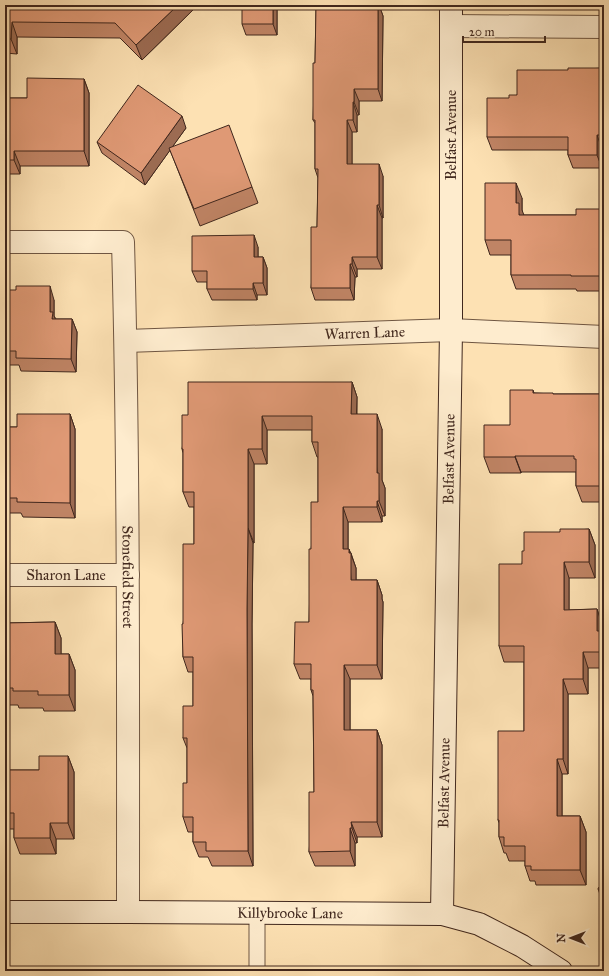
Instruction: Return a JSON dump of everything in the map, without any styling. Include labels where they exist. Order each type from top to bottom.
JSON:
[{"type":"street","points":[[451,16],[604,27]]},
{"type":"street","name":"Belfast Avenue","points":[[442,914],[451,330],[451,16]]},
{"type":"street","name":"Stonefield Street","points":[[5,242],[123,242],[126,341],[128,575],[128,912]]},
{"type":"street","name":"Warren Lane","points":[[126,341],[451,330],[604,338]]},
{"type":"street","name":"Sharon Lane","points":[[5,575],[128,575]]},
{"type":"street","name":"Killybrooke Lane","points":[[5,912],[442,914],[479,924],[522,946],[561,971]]},
{"type":"lane","points":[[256,913],[257,971]]},
{"type":"building","points":[[5,5],[178,5],[136,45],[115,23],[12,22],[11,39],[5,39]]},
{"type":"building","points":[[242,5],[273,5],[273,24],[242,24]]},
{"type":"building","points":[[315,5],[378,5],[378,89],[354,89],[353,120],[347,120],[347,164],[379,164],[377,257],[352,257],[352,264],[350,264],[350,288],[311,288],[311,227],[317,227],[318,169],[315,169],[315,120],[313,120]]},
{"type":"building","points":[[568,68],[604,68],[604,135],[597,135],[597,155],[568,155],[568,137],[487,137],[487,98],[509,98],[509,95],[517,95],[517,70],[568,70]]},
{"type":"building","points":[[27,78],[84,79],[84,151],[14,151],[14,160],[5,160],[5,98],[27,98]]},
{"type":"building","points":[[138,85],[182,116],[141,173],[97,142]]},
{"type":"building","points":[[229,125],[252,187],[194,209],[169,148]]},
{"type":"building","points":[[485,183],[516,183],[516,203],[519,203],[519,215],[576,215],[576,209],[604,209],[603,276],[511,275],[511,240],[485,240]]},
{"type":"building","points":[[254,235],[254,257],[263,257],[263,283],[253,283],[253,289],[207,289],[207,271],[192,271],[192,236]]},
{"type":"building","points":[[16,286],[50,286],[50,312],[53,312],[52,319],[72,319],[71,359],[16,358],[16,351],[5,351],[5,290],[16,290]]},
{"type":"building","points":[[188,382],[352,382],[351,414],[377,414],[377,473],[379,473],[379,501],[377,501],[377,507],[343,507],[343,549],[349,549],[349,553],[351,553],[351,580],[377,580],[377,665],[344,665],[344,730],[377,730],[377,822],[351,822],[352,828],[350,828],[350,851],[309,852],[309,792],[314,792],[313,690],[311,690],[311,664],[294,664],[295,622],[309,622],[309,549],[311,549],[311,502],[318,502],[318,442],[312,442],[312,416],[262,416],[262,449],[248,449],[248,851],[206,851],[206,842],[193,842],[193,817],[183,817],[183,783],[187,783],[187,738],[183,738],[183,706],[193,706],[193,657],[183,657],[182,624],[183,544],[194,544],[194,492],[183,492],[182,415],[188,415]]},
{"type":"building","points":[[510,390],[533,390],[533,393],[553,394],[603,394],[603,486],[576,486],[576,459],[574,459],[574,456],[484,457],[484,425],[510,425]]},
{"type":"building","points":[[17,414],[70,414],[70,503],[17,502],[17,498],[5,498],[5,427],[17,427]]},
{"type":"building","points":[[560,529],[589,529],[589,562],[564,562],[564,610],[597,609],[597,631],[604,631],[604,652],[583,652],[583,679],[563,679],[563,759],[557,759],[557,816],[580,816],[580,870],[531,870],[531,866],[525,866],[525,846],[504,846],[504,837],[499,837],[498,731],[524,731],[524,646],[499,646],[499,564],[522,564],[524,532],[560,532]]},
{"type":"building","points":[[55,622],[55,654],[69,654],[69,695],[38,695],[38,691],[13,691],[13,688],[5,688],[5,623]]},
{"type":"building","points":[[39,756],[68,756],[68,823],[50,823],[50,838],[14,838],[14,813],[5,813],[5,770],[39,770]]},
{"type":"building","points":[[604,879],[604,893],[598,889]]}]
